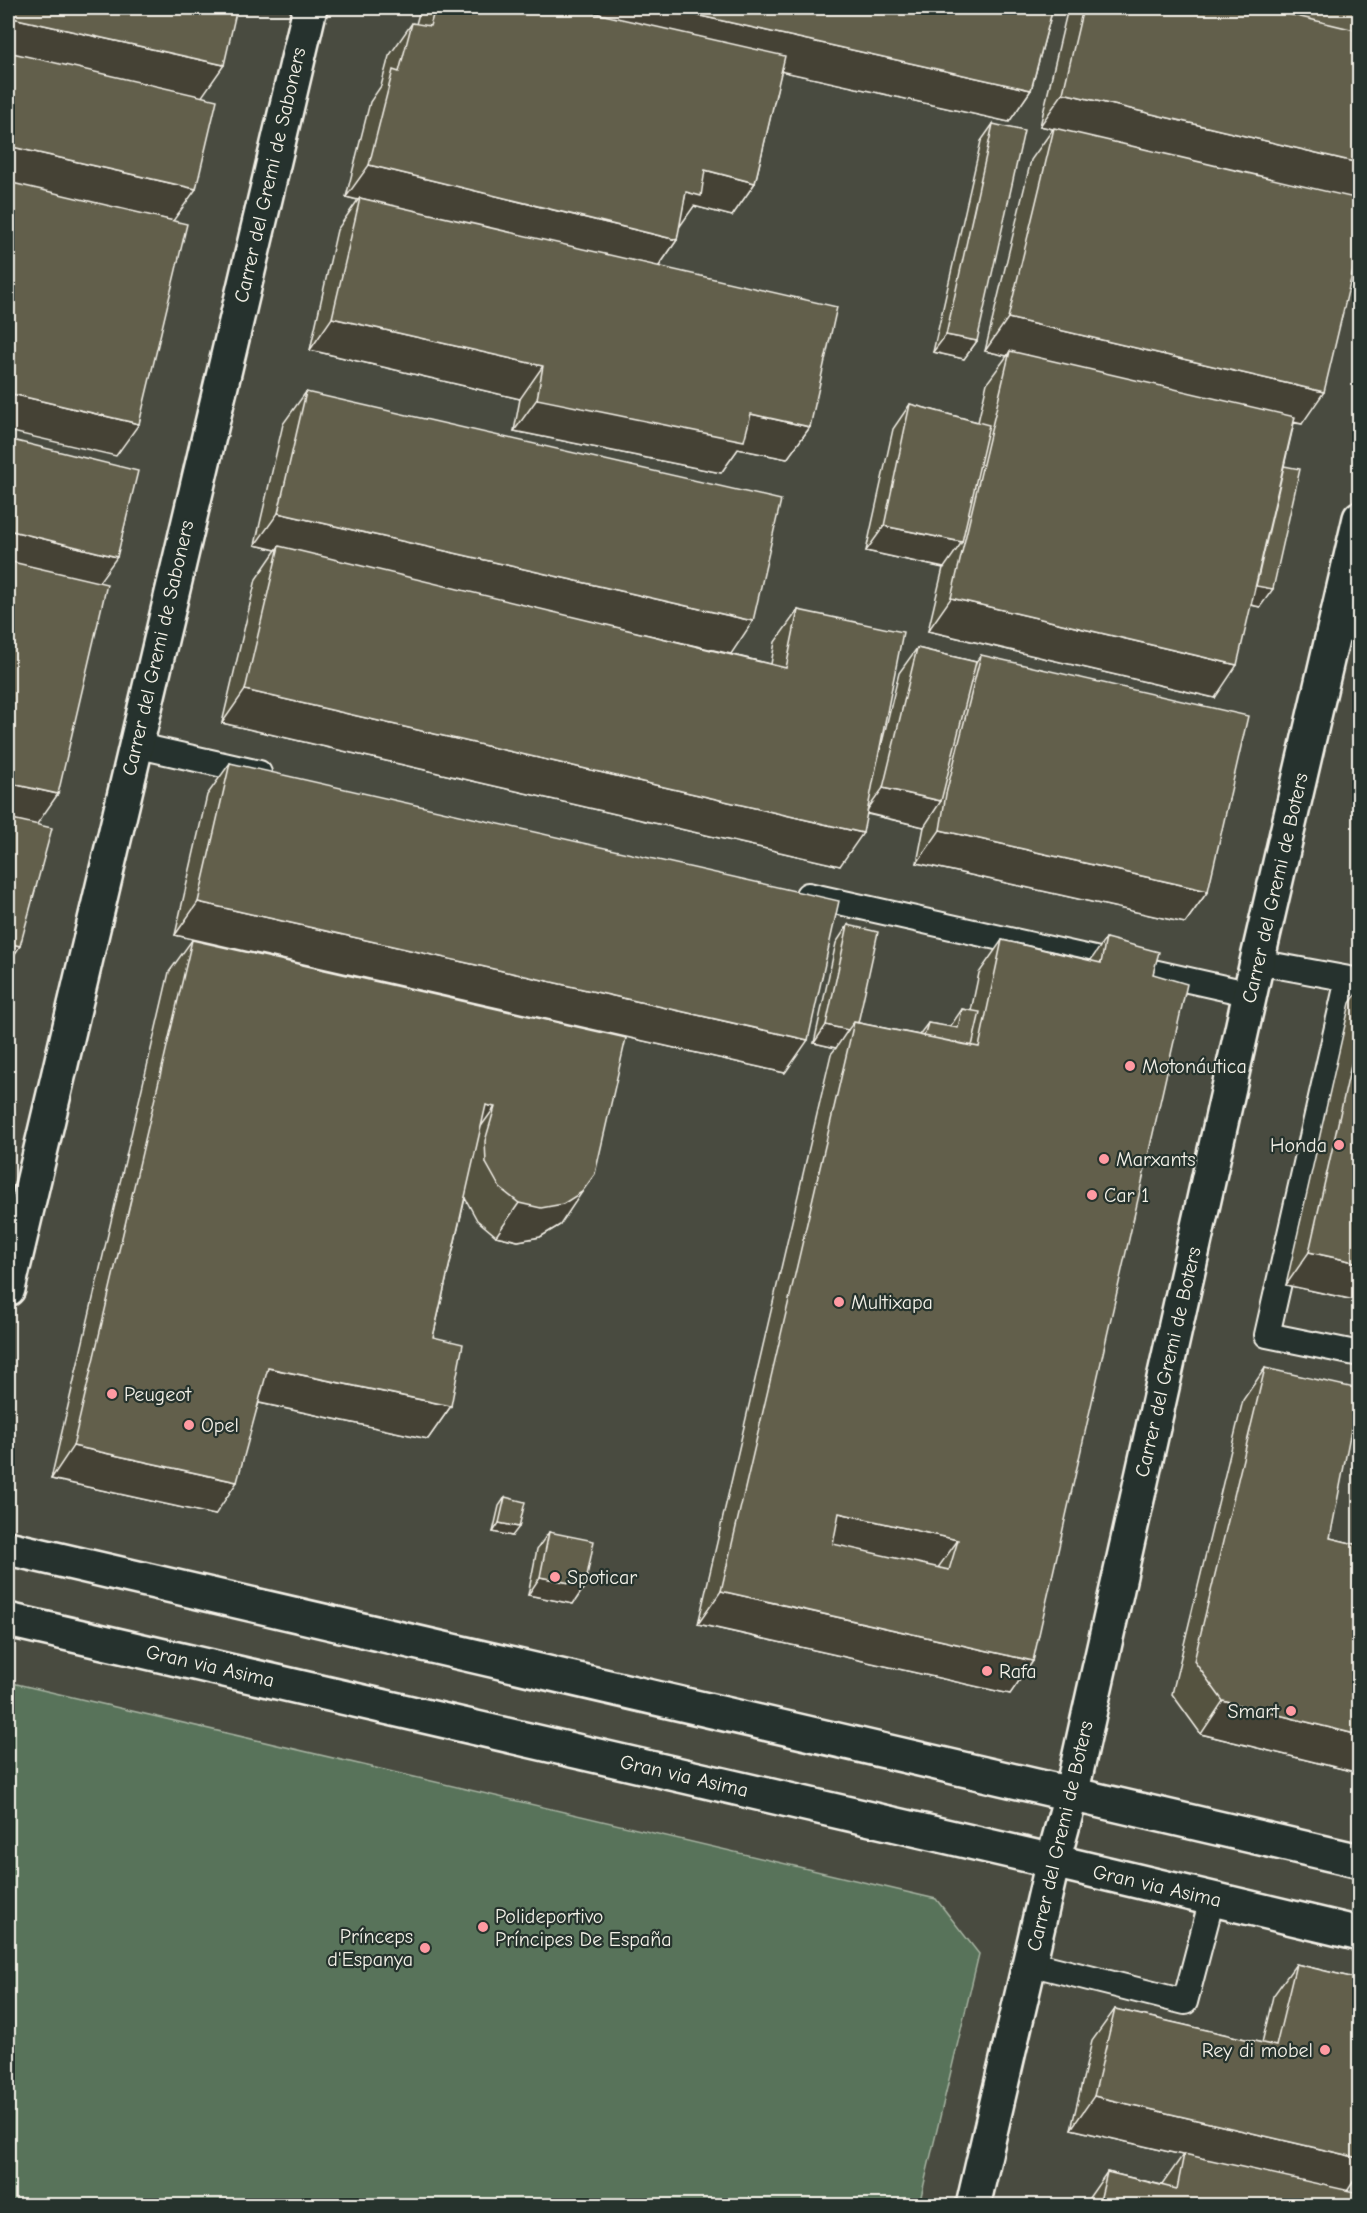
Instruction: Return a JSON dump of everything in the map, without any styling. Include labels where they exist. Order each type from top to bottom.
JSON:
[{"type":"street","name":"Carrer del Gremi de Saboners","points":[[8,1289],[310,8]]},
{"type":"street","name":"Carrer del Gremi de Boters","points":[[973,2205],[1053,1861],[1071,1795],[1257,962],[1347,628],[1359,518]]},
{"type":"street","points":[[8,1548],[1359,1861]]},
{"type":"street","name":"Gran via Asima","points":[[8,1620],[1053,1861],[1359,1934]]},
{"type":"lane","points":[[135,745],[286,779]]},
{"type":"lane","points":[[786,890],[1251,994]]},
{"type":"lane","points":[[1257,962],[1354,980],[1267,1335],[1359,1354]]},
{"type":"lane","points":[[1029,1963],[1185,2002],[1212,1899]]},
{"type":"shaded area","points":[[8,8],[1359,8],[1359,2205],[8,2205]]},
{"type":"green space","name":"Prínceps d'Espanya","points":[[8,1682],[936,1899],[979,1954],[919,2205],[8,2205]]},
{"type":"building","points":[[8,8],[237,8],[224,65],[8,17]]},
{"type":"building","points":[[435,8],[573,8],[785,56],[755,183],[705,170],[701,196],[686,192],[677,240],[369,165],[393,70],[399,72],[412,23],[430,26]]},
{"type":"building","points":[[665,8],[1053,8],[1031,90]]},
{"type":"building","points":[[1083,8],[1263,8],[1359,31],[1359,163],[1063,93]]},
{"type":"building","points":[[1263,8],[1359,8],[1359,31]]},
{"type":"building","points":[[8,52],[217,100],[196,189],[8,146]]},
{"type":"building","points":[[993,124],[1024,131],[977,341],[946,335]]},
{"type":"building","points":[[1054,128],[1359,199],[1359,245],[1324,392],[1008,318]]},
{"type":"building","points":[[8,182],[187,224],[139,424],[8,393]]},
{"type":"building","points":[[360,198],[837,307],[810,427],[751,414],[744,441],[537,399],[543,366],[332,318]]},
{"type":"building","points":[[1010,351],[1295,417],[1237,665],[951,598]]},
{"type":"building","points":[[306,392],[781,500],[753,621],[278,513]]},
{"type":"building","points":[[910,404],[989,425],[962,542],[884,526]]},
{"type":"building","points":[[8,439],[138,471],[117,557],[8,530]]},
{"type":"building","points":[[1284,466],[1300,469],[1273,589],[1256,586]]},
{"type":"building","points":[[279,546],[786,668],[798,610],[903,632],[863,833],[245,690]]},
{"type":"building","points":[[8,561],[107,584],[58,794],[8,783]]},
{"type":"building","points":[[917,648],[976,662],[941,801],[883,788]]},
{"type":"building","points":[[981,655],[1248,716],[1208,891],[940,830],[946,794]]},
{"type":"building","points":[[230,763],[839,901],[808,1040],[198,902]]},
{"type":"building","points":[[8,818],[52,828],[20,946],[8,943]]},
{"type":"building","points":[[848,925],[878,932],[858,1023],[854,1022],[848,1030],[826,1025]]},
{"type":"building","points":[[1106,938],[1159,952],[1153,974],[1187,984],[1033,1661],[721,1591],[854,1022],[979,1047],[1002,940],[1101,963]],"holes":[[[839,1513],[958,1540],[949,1570],[833,1544]]]},
{"type":"building","points":[[192,940],[626,1038],[595,1174],[582,1192],[563,1204],[541,1208],[519,1203],[500,1188],[486,1163],[485,1141],[495,1107],[486,1105],[433,1337],[463,1344],[451,1406],[268,1368],[237,1482],[73,1446]]},
{"type":"building","points":[[962,1009],[980,1012],[972,1046],[924,1036],[928,1023],[958,1028]]},
{"type":"building","points":[[1359,1030],[1359,1263],[1309,1252]]},
{"type":"building","points":[[1265,1368],[1359,1389],[1330,1538],[1359,1545],[1359,1735],[1223,1701],[1194,1661]]},
{"type":"building","points":[[505,1497],[525,1502],[519,1527],[499,1523]]},
{"type":"building","points":[[549,1532],[594,1541],[585,1586],[540,1577]]},
{"type":"building","points":[[1296,1964],[1359,1979],[1359,2158],[1094,2096],[1115,2009],[1276,2046]]},
{"type":"building","points":[[1184,2154],[1359,2193],[1357,2205],[1099,2205],[1107,2172],[1177,2189]]},
{"type":"place","name":"Motonáutica","points":[[1130,1066]]},
{"type":"place","name":"Honda","points":[[1339,1145]]},
{"type":"place","name":"Marxants","points":[[1104,1159]]},
{"type":"place","name":"Car 1","points":[[1092,1195]]},
{"type":"place","name":"Multixapa","points":[[839,1302]]},
{"type":"place","name":"Peugeot","points":[[112,1394]]},
{"type":"place","name":"Opel","points":[[189,1425]]},
{"type":"place","name":"Spoticar","points":[[555,1577]]},
{"type":"place","name":"Rafa","points":[[987,1671]]},
{"type":"place","name":"Smart","points":[[1291,1711]]},
{"type":"place","name":"Polideportivo Príncipes De España","points":[[483,1927]]},
{"type":"place","name":"Prínceps d'Espanya","points":[[425,1948]]},
{"type":"place","name":"Rey di mobel","points":[[1325,2050]]}]
